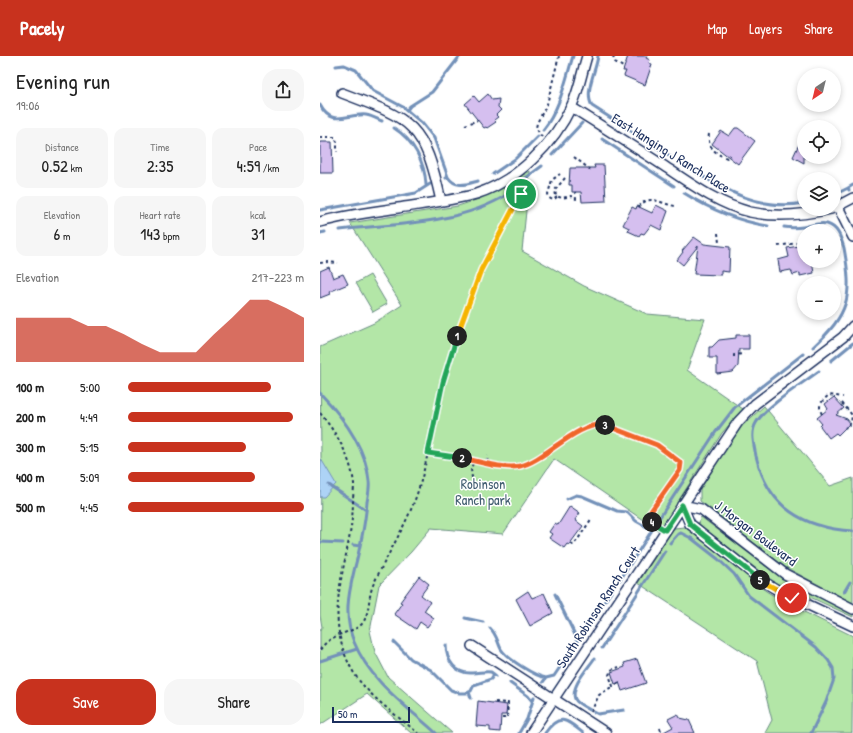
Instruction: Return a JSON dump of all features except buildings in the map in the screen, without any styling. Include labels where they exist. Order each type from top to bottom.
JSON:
[{"type":"street","points":[[320,222],[350,215],[441,201],[486,190],[513,174],[529,163],[560,126],[571,107],[587,56]]},
{"type":"street","points":[[342,93],[395,114],[415,130],[428,151],[441,201]]},
{"type":"street","name":"East Hanging J Ranch Place","points":[[571,107],[708,195],[734,207],[759,214],[783,216],[797,215]]},
{"type":"street","points":[[841,205],[853,198]]},
{"type":"street","points":[[840,216],[853,236]]},
{"type":"street","name":"South Robinson Ranch Court","points":[[531,733],[730,433],[746,413],[834,345],[853,326]]},
{"type":"street","points":[[682,505],[690,524],[761,580],[779,591],[853,626]]},
{"type":"street","name":"J Morgan Boulevard","points":[[682,505],[701,509],[784,574],[853,609]]},
{"type":"street","points":[[472,646],[606,733]]},
{"type":"path","points":[[548,142],[536,128],[547,104],[559,56]]},
{"type":"path","points":[[613,56],[615,62],[623,67]]},
{"type":"path","points":[[465,125],[478,120]]},
{"type":"path","points":[[709,134],[708,143],[713,149],[727,158],[730,155]]},
{"type":"path","points":[[320,136],[335,137],[337,142],[337,152]]},
{"type":"path","points":[[574,157],[592,171]]},
{"type":"path","points":[[320,650],[326,642],[337,634],[356,629],[365,620],[370,593],[406,524],[428,453],[443,382],[464,317],[486,259],[522,193],[522,186],[513,174]]},
{"type":"path","points":[[557,196],[553,200],[549,198],[548,194],[552,180],[560,174]]},
{"type":"path","points":[[557,196],[555,190],[565,178]]},
{"type":"path","points":[[557,196],[562,198],[571,196],[576,199],[575,192]]},
{"type":"path","points":[[639,207],[645,200],[651,199],[675,206]]},
{"type":"path","points":[[718,232],[719,243]]},
{"type":"path","points":[[778,246],[797,243]]},
{"type":"path","points":[[320,263],[338,263]]},
{"type":"path","points":[[734,357],[734,355],[744,354]]},
{"type":"path","points":[[822,414],[819,407],[828,395],[831,394],[844,397]]},
{"type":"path","points":[[842,403],[852,415],[850,423],[844,428]]},
{"type":"path","points":[[320,413],[337,435],[343,447],[354,485],[351,526],[334,611],[337,634],[347,660],[356,676],[380,700],[418,733]]},
{"type":"path","points":[[428,453],[508,466],[523,465],[562,441],[599,424],[613,427],[662,448],[681,463],[680,470],[649,514],[650,520],[665,530]]},
{"type":"path","points":[[487,462],[488,456]]},
{"type":"path","points":[[472,478],[471,469],[474,460]]},
{"type":"path","points":[[571,543],[573,545],[575,544],[592,518]]},
{"type":"path","points":[[613,686],[609,672],[619,667]]},
{"type":"path","points":[[586,720],[599,695],[603,691],[619,683]]},
{"type":"path","points":[[496,702],[508,703],[507,718],[501,718]]},
{"type":"path","points":[[660,728],[662,733]]},
{"type":"green space","name":"Robinson Ranch park","points":[[530,171],[522,251],[584,286],[647,314],[705,319],[687,370],[743,409],[722,433],[659,531],[554,459],[503,534],[431,528],[411,552],[379,585],[370,631],[375,652],[388,677],[452,733],[411,733],[367,694],[320,725],[320,631],[322,627],[320,615],[320,347],[374,323],[402,305],[350,223],[458,206],[479,199]]},
{"type":"green space","points":[[370,275],[387,304],[373,312],[356,283]]},
{"type":"green space","points":[[764,406],[830,486],[853,478],[853,603],[785,567],[700,501],[700,490],[720,458],[742,426]]},
{"type":"green space","points":[[701,517],[783,579],[853,614],[853,617],[810,597],[776,584],[701,526],[698,522]]},
{"type":"green space","points":[[685,527],[766,591],[784,602],[853,636],[852,733],[765,733],[772,720],[757,661],[638,583],[674,528]]},
{"type":"water","points":[[321,459],[336,484],[324,497],[320,497]]},
{"type":"waterway","points":[[407,110],[410,106],[432,92],[460,56]]},
{"type":"waterway","points":[[543,130],[558,104],[573,56]]},
{"type":"waterway","points":[[598,56],[589,94],[592,106],[670,156]]},
{"type":"waterway","points":[[336,66],[344,65],[356,70],[373,91],[403,107],[422,123],[434,138],[448,177]]},
{"type":"waterway","points":[[320,105],[325,112],[335,118],[366,115],[382,121]]},
{"type":"waterway","points":[[552,155],[582,123]]},
{"type":"waterway","points":[[394,128],[407,139],[417,152],[423,168],[426,185]]},
{"type":"waterway","points":[[493,174],[515,159],[538,136]]},
{"type":"waterway","points":[[602,139],[674,186]]},
{"type":"waterway","points":[[682,164],[740,196],[771,204],[797,204]]},
{"type":"waterway","points":[[523,180],[542,166]]},
{"type":"waterway","points":[[446,178],[448,177],[451,181],[462,185],[478,181]]},
{"type":"waterway","points":[[320,210],[416,193],[430,184]]},
{"type":"waterway","points":[[849,190],[848,188],[853,185]]},
{"type":"waterway","points":[[340,230],[433,220],[456,215],[478,209],[499,199],[518,187]]},
{"type":"waterway","points":[[841,192],[848,188]]},
{"type":"waterway","points":[[684,193],[704,205],[724,214],[768,226]]},
{"type":"waterway","points":[[784,227],[798,228],[818,224],[831,225],[840,237],[844,248],[848,280],[848,292],[845,304],[841,314],[834,324],[813,347]]},
{"type":"waterway","points":[[320,233],[325,232]]},
{"type":"waterway","points":[[831,361],[853,343]]},
{"type":"waterway","points":[[658,520],[715,433],[735,407],[803,354]]},
{"type":"waterway","points":[[819,371],[767,410],[756,423],[753,431],[756,456],[769,489],[790,512],[818,525],[853,531]]},
{"type":"waterway","points":[[320,393],[337,412],[352,433],[363,456],[369,481],[364,528],[352,580],[348,606],[349,624],[354,642],[369,669],[379,681],[389,692],[436,733]]},
{"type":"waterway","points":[[329,485],[366,510]]},
{"type":"waterway","points":[[567,499],[576,495],[582,496],[617,511],[627,512],[636,521],[652,530]]},
{"type":"waterway","points":[[620,580],[654,527]]},
{"type":"waterway","points":[[670,543],[678,534],[681,533],[691,538],[718,559],[734,574],[749,596],[816,647],[828,660],[833,668],[834,679],[826,702],[811,733]]},
{"type":"waterway","points":[[320,542],[343,543]]},
{"type":"waterway","points":[[353,545],[360,546]]},
{"type":"waterway","points":[[602,648],[665,551]]},
{"type":"waterway","points":[[844,592],[850,582]]},
{"type":"waterway","points":[[543,682],[546,678],[554,676],[611,592]]},
{"type":"waterway","points":[[555,594],[578,641]]},
{"type":"waterway","points":[[465,618],[483,622]]},
{"type":"waterway","points":[[490,628],[496,636],[504,653],[529,671],[546,678]]},
{"type":"waterway","points":[[394,642],[411,659],[431,670],[451,690],[459,693],[467,693],[471,691],[474,685],[491,679],[494,674]]},
{"type":"waterway","points":[[446,645],[446,651],[450,661],[457,669],[466,673],[491,672],[496,676]]},
{"type":"waterway","points":[[320,661],[357,649]]},
{"type":"waterway","points":[[590,710],[578,702],[575,699],[574,694],[577,683],[594,659]]},
{"type":"waterway","points":[[510,683],[528,696],[532,701]]},
{"type":"waterway","points":[[469,692],[471,698]]},
{"type":"waterway","points":[[519,733],[527,719],[534,697]]},
{"type":"waterway","points":[[594,712],[598,714],[624,710]]},
{"type":"waterway","points":[[545,733],[554,723],[563,720],[572,724],[583,733]]},
{"type":"route","points":[[521,194],[512,207],[486,259],[464,317],[448,363],[433,424],[428,453],[518,467],[530,462],[562,441],[599,424],[604,424],[648,440],[666,450],[681,463],[682,467],[649,514],[648,517],[650,520],[665,530],[682,505],[690,524],[772,588],[792,598]]}]
